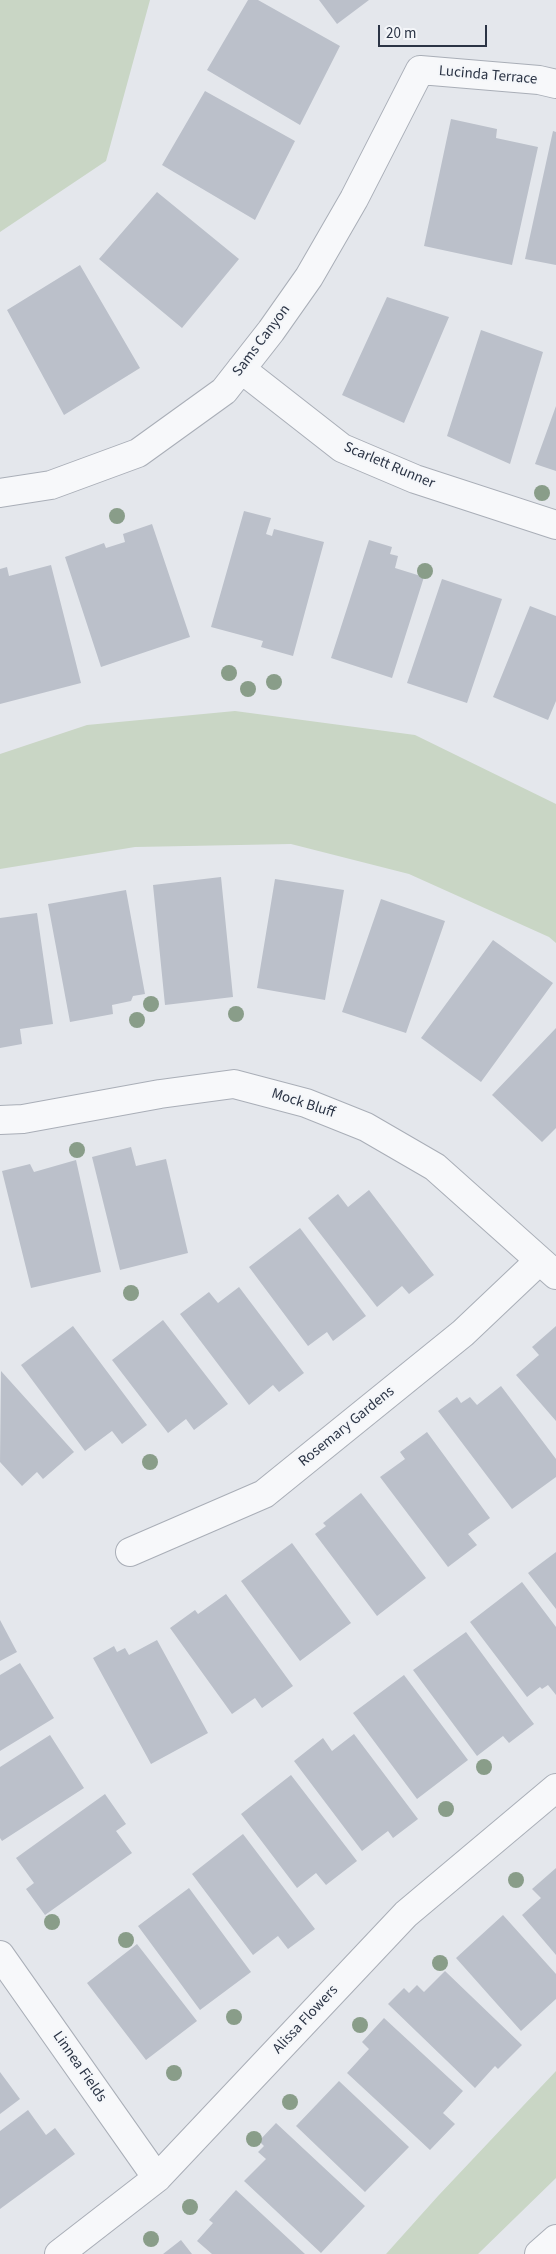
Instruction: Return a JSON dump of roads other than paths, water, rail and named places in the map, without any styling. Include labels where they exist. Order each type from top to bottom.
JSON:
[{"type":"street","name":"Lucinda Terrace","points":[[420,70],[539,80],[556,84]]},
{"type":"street","name":"Sams Canyon","points":[[0,493],[51,486],[138,452],[224,391],[271,331],[309,277],[354,199],[420,70]]},
{"type":"street","name":"Scarlett Runner","points":[[242,369],[342,448],[416,479],[556,525]]},
{"type":"street","name":"Mock Bluff","points":[[0,1120],[23,1119],[160,1094],[234,1084],[306,1103],[366,1127],[434,1168],[547,1268]]},
{"type":"street","name":"Rosemary Gardens","points":[[130,1552],[264,1494],[463,1333],[547,1268]]},
{"type":"street","name":"Alissa Flowers","points":[[59,2254],[157,2178],[406,1914],[556,1788]]},
{"type":"street","name":"Linnea Fields","points":[[0,1955],[157,2178]]},
{"type":"street","points":[[539,2254],[556,2239]]}]
